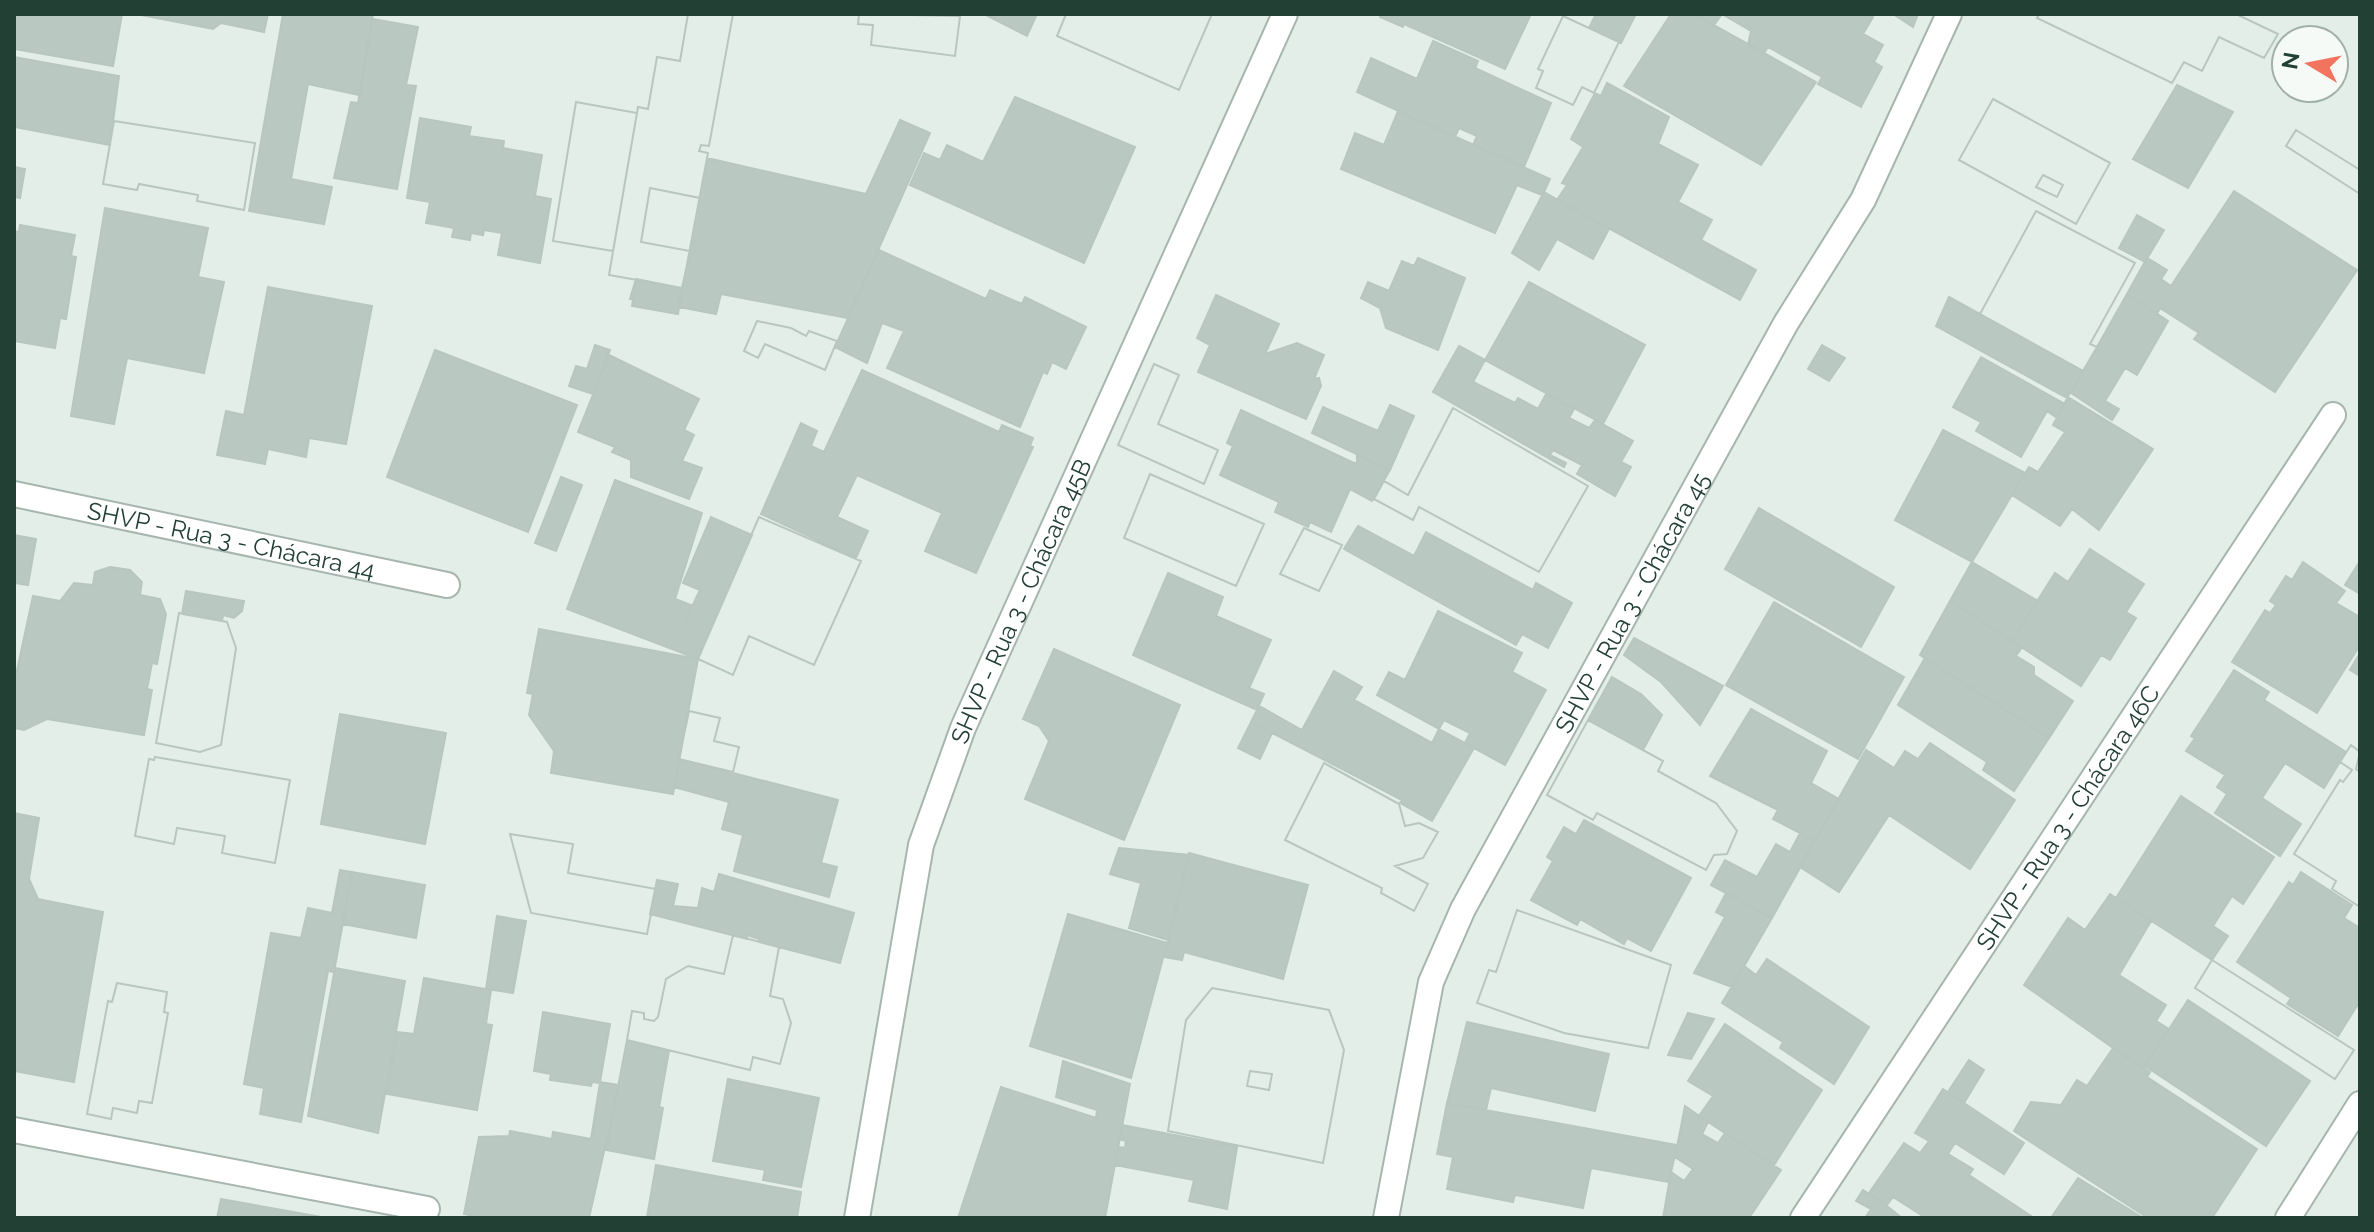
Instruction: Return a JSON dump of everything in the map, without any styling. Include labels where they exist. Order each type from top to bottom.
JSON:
[{"type":"street","name":"SHVP - Rua 3 - Chácara 45B","points":[[857,1218],[921,845],[935,803],[963,728],[1285,14]]},
{"type":"street","name":"SHVP - Rua 3 - Chácara 45","points":[[1386,1218],[1431,982],[1463,909],[1786,323],[1863,200],[1949,14]]},
{"type":"street","name":"SHVP - Rua 3 - Chácara 46C","points":[[1803,1218],[2333,415]]},
{"type":"street","name":"SHVP - Rua 3 - Chácara 44","points":[[14,494],[447,585]]},
{"type":"street","points":[[2288,1218],[2360,1104]]},
{"type":"street","points":[[14,1130],[427,1209]]},
{"type":"building","points":[[14,14],[122,14],[113,66],[14,49]]},
{"type":"building","points":[[268,14],[264,32],[221,23],[213,29],[141,15]]},
{"type":"building","points":[[283,14],[373,14],[359,95],[308,84],[291,179],[332,187],[324,224],[249,211]]},
{"type":"building","points":[[688,14],[733,14],[709,146],[701,145],[699,151],[708,153],[700,198],[650,188],[641,242],[690,251],[682,288],[609,275],[638,107],[648,109],[657,57],[680,61]]},
{"type":"building","points":[[688,14],[733,14],[709,146],[701,145],[699,151],[708,153],[700,198],[650,188],[641,242],[690,251],[682,288],[609,275],[638,107],[648,109],[657,57],[680,61]]},
{"type":"building","points":[[859,14],[960,16],[955,56],[871,45],[873,25],[858,24]]},
{"type":"building","points":[[859,14],[960,16],[955,56],[871,45],[873,25],[858,24]]},
{"type":"building","points":[[984,14],[1037,14],[1027,36]]},
{"type":"building","points":[[1066,14],[1212,14],[1179,90],[1057,36]]},
{"type":"building","points":[[1066,14],[1212,14],[1179,90],[1057,36]]},
{"type":"building","points":[[1381,14],[1531,14],[1505,69],[1404,24],[1403,27],[1380,17]]},
{"type":"building","points":[[1596,14],[1636,14],[1621,43],[1589,28]]},
{"type":"building","points":[[1671,14],[1694,14],[1816,82],[1761,165],[1624,86]]},
{"type":"building","points":[[1694,14],[1722,14],[1714,25]]},
{"type":"building","points":[[1722,14],[1868,14],[1873,17],[1863,34],[1883,45],[1874,62],[1882,67],[1861,107],[1818,84],[1822,77],[1768,47],[1764,53],[1748,45],[1751,31]]},
{"type":"building","points":[[1893,14],[1918,14],[1913,27]]},
{"type":"building","points":[[2039,14],[2236,14],[2270,30],[2270,48],[2264,58],[2219,37],[2202,71],[2184,62],[2172,83],[2037,18]]},
{"type":"building","points":[[2039,14],[2236,14],[2270,30],[2270,48],[2264,58],[2219,37],[2202,71],[2184,62],[2172,83],[2037,18]]},
{"type":"building","points":[[1563,16],[1619,42],[1594,93],[1582,87],[1573,105],[1536,88],[1543,71],[1538,69]]},
{"type":"building","points":[[1563,16],[1619,42],[1594,93],[1582,87],[1573,105],[1536,88],[1543,71],[1538,69]]},
{"type":"building","points":[[373,19],[418,27],[406,85],[416,86],[397,189],[334,178],[351,102],[358,103]]},
{"type":"building","points":[[1433,41],[1478,61],[1475,68],[1551,103],[1524,167],[1473,145],[1477,136],[1459,128],[1455,137],[1357,92],[1371,58],[1417,79]]},
{"type":"building","points":[[14,57],[119,76],[110,145],[15,127],[14,135]]},
{"type":"building","points":[[1607,83],[1669,117],[1658,144],[1698,165],[1678,202],[1712,220],[1701,240],[1756,270],[1740,300],[1557,200],[1567,185],[1562,183],[1583,147],[1571,139],[1595,93],[1601,96]]},
{"type":"building","points":[[2177,85],[2233,112],[2188,188],[2133,159]]},
{"type":"building","points":[[1015,97],[1135,147],[1084,263],[910,185],[924,153],[940,160],[947,145],[983,162]]},
{"type":"building","points":[[1993,99],[2110,163],[2076,224],[1959,160]],"holes":[[[2043,175],[2063,185],[2057,197],[2036,187]]]},
{"type":"building","points":[[1993,99],[2110,163],[2076,224],[1959,160]],"holes":[[[2043,175],[2063,185],[2057,197],[2036,187]]]},
{"type":"building","points":[[576,102],[637,113],[613,251],[553,241]]},
{"type":"building","points":[[576,102],[637,113],[613,251],[553,241]]},
{"type":"building","points":[[1398,111],[1550,179],[1544,192],[1542,195],[1517,185],[1495,233],[1341,169],[1355,133],[1384,145]]},
{"type":"building","points":[[420,118],[471,127],[469,136],[504,141],[503,148],[542,155],[535,196],[551,199],[540,263],[498,255],[502,233],[484,230],[483,235],[471,233],[470,240],[452,237],[454,228],[426,223],[430,202],[407,198]]},
{"type":"building","points":[[900,120],[930,133],[848,318],[721,294],[716,314],[679,307],[707,158],[866,194]]},
{"type":"building","points":[[114,121],[255,143],[244,210],[197,201],[198,195],[139,184],[137,190],[103,184]]},
{"type":"building","points":[[114,121],[255,143],[244,210],[197,201],[198,195],[139,184],[137,190],[103,184]]},
{"type":"building","points":[[2296,130],[2360,170],[2360,194],[2286,146]]},
{"type":"building","points":[[2296,130],[2360,170],[2360,194],[2286,146]]},
{"type":"building","points":[[14,167],[25,169],[20,198],[14,197]]},
{"type":"building","points":[[2234,191],[2357,270],[2275,392],[2194,339],[2199,333],[2160,308],[2157,314],[2127,294],[2147,258],[2167,270],[2161,279],[2171,286]]},
{"type":"building","points":[[1544,192],[1609,229],[1593,259],[1557,239],[1539,270],[1512,253]]},
{"type":"building","points":[[105,208],[208,228],[198,277],[224,282],[204,373],[127,358],[114,424],[71,416]]},
{"type":"building","points":[[2036,211],[2135,263],[2090,344],[2097,347],[2083,371],[1980,314]]},
{"type":"building","points":[[2036,211],[2135,263],[2090,344],[2097,347],[2083,371],[1980,314]]},
{"type":"building","points":[[2137,215],[2164,230],[2145,262],[2119,248]]},
{"type":"building","points":[[20,225],[75,235],[71,256],[76,257],[66,319],[60,318],[55,348],[14,341],[14,231],[19,232]]},
{"type":"building","points":[[879,250],[986,299],[990,290],[1022,304],[1025,297],[1086,327],[1066,369],[1052,362],[1047,374],[1043,372],[1020,427],[887,368],[904,331],[882,323],[867,363],[835,347]]},
{"type":"building","points":[[1418,258],[1465,278],[1438,350],[1386,328],[1380,308],[1361,298],[1368,282],[1389,291],[1402,261],[1414,266]]},
{"type":"building","points":[[636,279],[682,288],[678,314],[632,306],[633,299],[630,299]]},
{"type":"building","points":[[1529,282],[1645,345],[1603,424],[1485,360]]},
{"type":"building","points":[[268,287],[372,306],[346,444],[309,438],[306,457],[268,449],[265,464],[217,455],[226,411],[244,415]]},
{"type":"building","points":[[2127,294],[2168,321],[2137,375],[2125,368],[2105,401],[2119,409],[2112,420],[2071,393]]},
{"type":"building","points":[[1216,295],[1279,324],[1265,354],[1297,343],[1324,355],[1314,379],[1319,378],[1321,386],[1306,419],[1198,372],[1210,345],[1197,338]]},
{"type":"building","points":[[1949,297],[2083,371],[2067,398],[1936,326]]},
{"type":"building","points":[[757,321],[791,328],[806,336],[809,331],[837,341],[825,370],[765,344],[758,358],[744,351]]},
{"type":"building","points":[[757,321],[791,328],[806,336],[809,331],[837,341],[825,370],[765,344],[758,358],[744,351]]},
{"type":"building","points":[[595,345],[610,350],[593,394],[569,386],[576,366],[587,369]]},
{"type":"building","points":[[1822,345],[1845,358],[1829,381],[1808,369]]},
{"type":"building","points":[[1459,346],[1485,360],[1473,382],[1515,403],[1518,398],[1538,409],[1546,394],[1574,409],[1569,418],[1589,428],[1595,420],[1633,441],[1621,462],[1631,467],[1615,496],[1577,474],[1582,465],[1553,450],[1550,455],[1566,463],[1564,467],[1433,392]]},
{"type":"building","points":[[435,350],[577,405],[528,532],[387,477]]},
{"type":"building","points":[[609,355],[699,399],[684,430],[694,435],[682,461],[702,468],[689,499],[631,477],[631,460],[612,452],[615,447],[578,432]]},
{"type":"building","points":[[1981,357],[2065,404],[2056,417],[2047,411],[2021,457],[1976,431],[1981,422],[1953,407]]},
{"type":"building","points":[[1154,364],[1179,375],[1158,424],[1218,450],[1204,484],[1118,445]]},
{"type":"building","points":[[1154,364],[1179,375],[1158,424],[1218,450],[1204,484],[1118,445]]},
{"type":"building","points":[[862,370],[999,432],[1002,425],[1033,438],[1030,446],[1033,447],[976,573],[925,551],[942,513],[857,475],[837,517],[868,531],[856,558],[761,514],[801,423],[817,431],[811,446],[824,452]]},
{"type":"building","points":[[2068,397],[2153,449],[2099,530],[2072,509],[2060,526],[2012,495],[2029,467],[2038,472],[2065,432],[2053,425]]},
{"type":"building","points":[[1390,405],[1414,416],[1390,470],[1312,433],[1323,407],[1378,431]]},
{"type":"building","points":[[1453,408],[1588,486],[1539,572],[1419,507],[1413,520],[1374,499],[1384,481],[1408,495]]},
{"type":"building","points":[[1453,408],[1588,486],[1539,572],[1419,507],[1413,520],[1374,499],[1384,481],[1408,495]]},
{"type":"building","points":[[1241,410],[1354,463],[1357,463],[1357,455],[1390,470],[1372,501],[1350,489],[1331,532],[1310,522],[1308,527],[1275,512],[1279,502],[1220,475],[1233,446],[1227,443]]},
{"type":"building","points":[[1943,430],[2025,473],[1972,562],[1895,520]]},
{"type":"building","points":[[1150,474],[1264,524],[1236,586],[1124,538]]},
{"type":"building","points":[[1150,474],[1264,524],[1236,586],[1124,538]]},
{"type":"building","points":[[561,477],[582,485],[556,551],[535,543]]},
{"type":"building","points":[[615,480],[702,513],[675,599],[691,605],[685,621],[700,590],[683,583],[711,517],[752,535],[698,659],[567,609]]},
{"type":"building","points":[[1759,508],[1894,587],[1861,647],[1725,569]]},
{"type":"building","points":[[759,517],[861,561],[814,665],[749,636],[733,675],[698,659]]},
{"type":"building","points":[[759,517],[861,561],[814,665],[749,636],[733,675],[698,659]]},
{"type":"building","points":[[1358,526],[1414,556],[1426,532],[1533,590],[1536,583],[1572,603],[1548,648],[1522,634],[1516,645],[1344,549]]},
{"type":"building","points":[[1304,528],[1342,545],[1319,591],[1280,574]]},
{"type":"building","points":[[1304,528],[1342,545],[1319,591],[1280,574]]},
{"type":"building","points":[[14,535],[36,539],[28,585],[14,583]]},
{"type":"building","points":[[2090,549],[2144,584],[2126,612],[2136,618],[2110,660],[2101,655],[2081,686],[2012,641],[2055,573],[2068,582]]},
{"type":"building","points":[[2360,561],[2360,594],[2345,585]]},
{"type":"building","points":[[1972,562],[2038,601],[2012,641],[1950,601]]},
{"type":"building","points":[[2303,562],[2345,591],[2336,603],[2360,617],[2360,645],[2317,713],[2232,662],[2265,610],[2270,613],[2276,605],[2270,601],[2286,576],[2292,580]]},
{"type":"building","points":[[110,567],[130,570],[142,582],[140,595],[160,599],[166,614],[157,664],[152,663],[147,689],[152,690],[144,735],[47,719],[24,730],[14,728],[14,684],[33,596],[60,601],[74,583],[93,585],[95,572]]},
{"type":"building","points":[[1168,573],[1223,597],[1216,616],[1271,640],[1249,688],[1264,694],[1257,710],[1133,655]]},
{"type":"building","points":[[186,591],[244,601],[242,611],[234,618],[223,615],[222,621],[182,614]]},
{"type":"building","points":[[1950,601],[2022,647],[2016,656],[2034,667],[2034,675],[2073,701],[2049,738],[1920,655]]},
{"type":"building","points":[[1774,602],[1904,677],[1858,759],[1726,685]]},
{"type":"building","points":[[1438,611],[1522,653],[1512,672],[1546,690],[1505,765],[1465,743],[1470,733],[1444,720],[1439,729],[1377,695],[1389,672],[1405,680]]},
{"type":"building","points":[[179,613],[227,622],[236,648],[221,745],[200,752],[156,743]]},
{"type":"building","points":[[179,613],[227,622],[236,648],[221,745],[200,752],[156,743]]},
{"type":"building","points":[[539,629],[698,659],[673,794],[551,773],[554,751],[529,715],[533,694],[527,693]]},
{"type":"building","points":[[1634,638],[1723,686],[1700,725],[1661,682],[1624,655]]},
{"type":"building","points":[[1054,649],[1180,705],[1124,840],[1025,799],[1049,741],[1039,726],[1023,719]]},
{"type":"building","points":[[2360,653],[2360,676],[2350,670]]},
{"type":"building","points":[[1925,658],[2049,738],[2014,791],[1983,770],[1987,762],[1898,705]]},
{"type":"building","points":[[2234,670],[2269,692],[2264,700],[2346,752],[2324,788],[2285,763],[2262,798],[2301,824],[2280,856],[2215,813],[2227,794],[2217,787],[2225,775],[2186,751],[2195,738],[2191,736]]},
{"type":"building","points":[[1334,671],[1362,687],[1354,700],[1432,743],[1439,729],[1474,748],[1432,821],[1400,803],[1402,800],[1251,722],[1259,706],[1302,730]]},
{"type":"building","points":[[1612,677],[1641,694],[1662,715],[1643,750],[1588,720]]},
{"type":"building","points":[[1751,709],[1827,751],[1811,783],[1839,799],[1815,841],[1773,819],[1778,810],[1710,776]]},
{"type":"building","points":[[689,711],[720,718],[714,741],[739,747],[733,772],[679,759]]},
{"type":"building","points":[[689,711],[720,718],[714,741],[739,747],[733,772],[679,759]]},
{"type":"building","points":[[340,714],[446,733],[425,844],[321,824]]},
{"type":"building","points":[[1588,720],[1663,761],[1658,771],[1716,803],[1737,831],[1727,854],[1714,855],[1706,870],[1597,813],[1593,820],[1547,795]]},
{"type":"building","points":[[1588,720],[1663,761],[1658,771],[1716,803],[1737,831],[1727,854],[1714,855],[1706,870],[1597,813],[1593,820],[1547,795]]},
{"type":"building","points":[[1251,722],[1272,733],[1260,759],[1238,748]]},
{"type":"building","points":[[1930,743],[2015,800],[1970,869],[1889,815],[1839,892],[1800,867],[1866,750],[1894,768],[1905,751],[1918,759]]},
{"type":"building","points":[[2351,745],[2360,752],[2356,769],[2360,772],[2360,907],[2332,889],[2336,881],[2294,854],[2340,780],[2343,782],[2352,770],[2340,762]]},
{"type":"building","points":[[2351,745],[2360,752],[2356,769],[2360,772],[2360,907],[2332,889],[2336,881],[2294,854],[2340,780],[2343,782],[2352,770],[2340,762]]},
{"type":"building","points":[[155,757],[290,780],[275,863],[222,853],[225,836],[177,828],[174,844],[135,836],[149,759],[154,760]]},
{"type":"building","points":[[155,757],[290,780],[275,863],[222,853],[225,836],[177,828],[174,844],[135,836],[149,759],[154,760]]},
{"type":"building","points":[[679,759],[838,800],[821,863],[837,867],[829,897],[734,871],[743,835],[722,829],[729,802],[674,787]]},
{"type":"building","points":[[1324,763],[1399,804],[1405,826],[1419,823],[1438,832],[1423,858],[1395,866],[1428,884],[1414,911],[1381,893],[1382,888],[1285,840]]},
{"type":"building","points":[[1324,763],[1399,804],[1405,826],[1419,823],[1438,832],[1423,858],[1395,866],[1428,884],[1414,911],[1381,893],[1382,888],[1285,840]]},
{"type":"building","points":[[2181,796],[2274,857],[2243,904],[2232,896],[2213,926],[2228,936],[2212,960],[2116,898]]},
{"type":"building","points":[[14,813],[39,818],[29,879],[38,899],[103,912],[74,1082],[14,1071]]},
{"type":"building","points":[[1584,820],[1691,878],[1651,951],[1627,938],[1624,944],[1580,919],[1577,925],[1531,900],[1553,861],[1547,857],[1564,827],[1576,834]]},
{"type":"building","points":[[1800,833],[1815,841],[1772,918],[1711,885],[1725,860],[1757,877],[1776,844],[1790,852]]},
{"type":"building","points":[[510,834],[573,844],[568,873],[656,889],[647,934],[531,913]]},
{"type":"building","points":[[510,834],[573,844],[568,873],[656,889],[647,934],[531,913]]},
{"type":"building","points":[[1119,848],[1189,855],[1168,940],[1129,928],[1141,883],[1110,874]]},
{"type":"building","points":[[1189,853],[1308,885],[1283,979],[1184,952],[1182,960],[1164,957]]},
{"type":"building","points":[[340,870],[352,872],[334,972],[328,971],[301,1122],[260,1114],[264,1088],[244,1084],[271,933],[301,938],[308,908],[332,913]]},
{"type":"building","points":[[352,872],[425,885],[416,938],[343,924]]},
{"type":"building","points":[[2301,872],[2352,905],[2344,918],[2360,928],[2360,1001],[2338,1036],[2287,1004],[2291,998],[2237,962],[2289,882],[2293,885]]},
{"type":"building","points":[[719,874],[854,913],[840,963],[759,942],[759,939],[747,935],[747,939],[650,914],[657,880],[678,884],[673,906],[698,908],[702,888],[714,892]]},
{"type":"building","points":[[1726,893],[1772,918],[1732,987],[1694,973],[1725,917],[1716,912]]},
{"type":"building","points":[[2110,894],[2151,921],[2119,975],[2166,1005],[2156,1021],[2169,1029],[2143,1069],[2024,985],[2068,918],[2085,930]]},
{"type":"building","points":[[1517,910],[1671,965],[1648,1048],[1564,1033],[1477,1003],[1489,970],[1496,972]]},
{"type":"building","points":[[1517,910],[1671,965],[1648,1048],[1564,1033],[1477,1003],[1489,970],[1496,972]]},
{"type":"building","points":[[1068,914],[1167,943],[1131,1078],[1030,1046]]},
{"type":"building","points":[[497,916],[526,921],[513,993],[486,989]]},
{"type":"building","points":[[733,935],[779,947],[770,996],[783,999],[791,1023],[780,1064],[753,1057],[750,1070],[627,1040],[632,1011],[644,1013],[644,1019],[654,1021],[658,1017],[666,979],[688,966],[724,974]]},
{"type":"building","points":[[733,935],[779,947],[770,996],[783,999],[791,1023],[780,1064],[753,1057],[750,1070],[627,1040],[632,1011],[644,1013],[644,1019],[654,1021],[658,1017],[666,979],[688,966],[724,974]]},
{"type":"building","points":[[1767,959],[1869,1027],[1834,1084],[1780,1048],[1783,1042],[1722,1003],[1744,966],[1756,975]]},
{"type":"building","points":[[2212,960],[2354,1050],[2335,1079],[2195,988]]},
{"type":"building","points":[[2212,960],[2354,1050],[2335,1079],[2195,988]]},
{"type":"building","points":[[335,968],[405,981],[378,1133],[308,1116]]},
{"type":"building","points":[[424,978],[491,990],[486,1024],[492,1025],[477,1110],[387,1094],[398,1032],[414,1034]]},
{"type":"building","points":[[117,983],[167,992],[164,1012],[168,1013],[152,1103],[139,1101],[137,1113],[113,1108],[111,1119],[87,1114],[108,1001],[112,1002]]},
{"type":"building","points":[[117,983],[167,992],[164,1012],[168,1013],[152,1103],[139,1101],[137,1113],[113,1108],[111,1119],[87,1114],[108,1001],[112,1002]]},
{"type":"building","points":[[1212,988],[1329,1010],[1344,1050],[1323,1163],[1168,1131],[1186,1020]],"holes":[[[1250,1071],[1272,1074],[1269,1090],[1247,1086]]]},
{"type":"building","points":[[1212,988],[1329,1010],[1344,1050],[1323,1163],[1168,1131],[1186,1020]],"holes":[[[1250,1071],[1272,1074],[1269,1090],[1247,1086]]]},
{"type":"building","points":[[2188,1000],[2310,1081],[2266,1146],[2145,1066]]},
{"type":"building","points":[[543,1012],[610,1024],[600,1082],[619,1085],[589,1218],[483,1218],[464,1214],[479,1137],[509,1136],[510,1131],[552,1139],[553,1132],[591,1139],[600,1083],[592,1082],[591,1086],[550,1080],[551,1074],[534,1071]]},
{"type":"building","points":[[1688,1013],[1714,1019],[1691,1059],[1668,1055]]},
{"type":"building","points":[[1467,1022],[1609,1054],[1595,1111],[1491,1088],[1486,1110],[1447,1103]]},
{"type":"building","points":[[1725,1024],[1822,1090],[1774,1165],[1699,1116],[1713,1096],[1688,1081]]},
{"type":"building","points":[[627,1040],[669,1051],[654,1159],[606,1150]]},
{"type":"building","points":[[2113,1048],[2150,1072],[2147,1077],[2257,1149],[2212,1218],[2148,1218],[2014,1131],[2031,1102],[2061,1105],[2077,1080],[2087,1086]]},
{"type":"building","points":[[1969,1060],[1984,1070],[1964,1103],[1948,1092]]},
{"type":"building","points":[[1063,1061],[1130,1084],[1105,1218],[958,1218],[1001,1087],[1096,1118],[1097,1110],[1056,1097]]},
{"type":"building","points":[[728,1079],[819,1098],[801,1187],[763,1180],[765,1170],[713,1161]]},
{"type":"building","points":[[1943,1089],[2024,1143],[2004,1174],[1955,1143],[1948,1154],[1973,1169],[1969,1175],[2034,1218],[1926,1218],[1893,1197],[1887,1205],[1869,1193],[1904,1143],[1920,1153],[1929,1141],[1915,1133]]},
{"type":"building","points":[[1447,1103],[1677,1145],[1669,1182],[1591,1168],[1583,1208],[1515,1195],[1513,1202],[1447,1189],[1453,1157],[1437,1154]]},
{"type":"building","points":[[1685,1106],[1708,1122],[1702,1134],[1718,1143],[1725,1133],[1781,1170],[1749,1218],[1663,1218],[1671,1172],[1684,1181],[1693,1169],[1675,1157]]},
{"type":"building","points":[[1122,1125],[1237,1147],[1227,1209],[1189,1201],[1194,1180],[1115,1165],[1118,1147],[1125,1148],[1126,1141],[1119,1139]]},
{"type":"building","points":[[656,1165],[801,1192],[797,1218],[647,1217]]},
{"type":"building","points":[[2078,1178],[2143,1218],[2051,1218]]},
{"type":"building","points":[[1863,1190],[1902,1218],[1865,1218],[1871,1209],[1856,1201]]},
{"type":"building","points":[[221,1199],[327,1218],[217,1218]]}]
